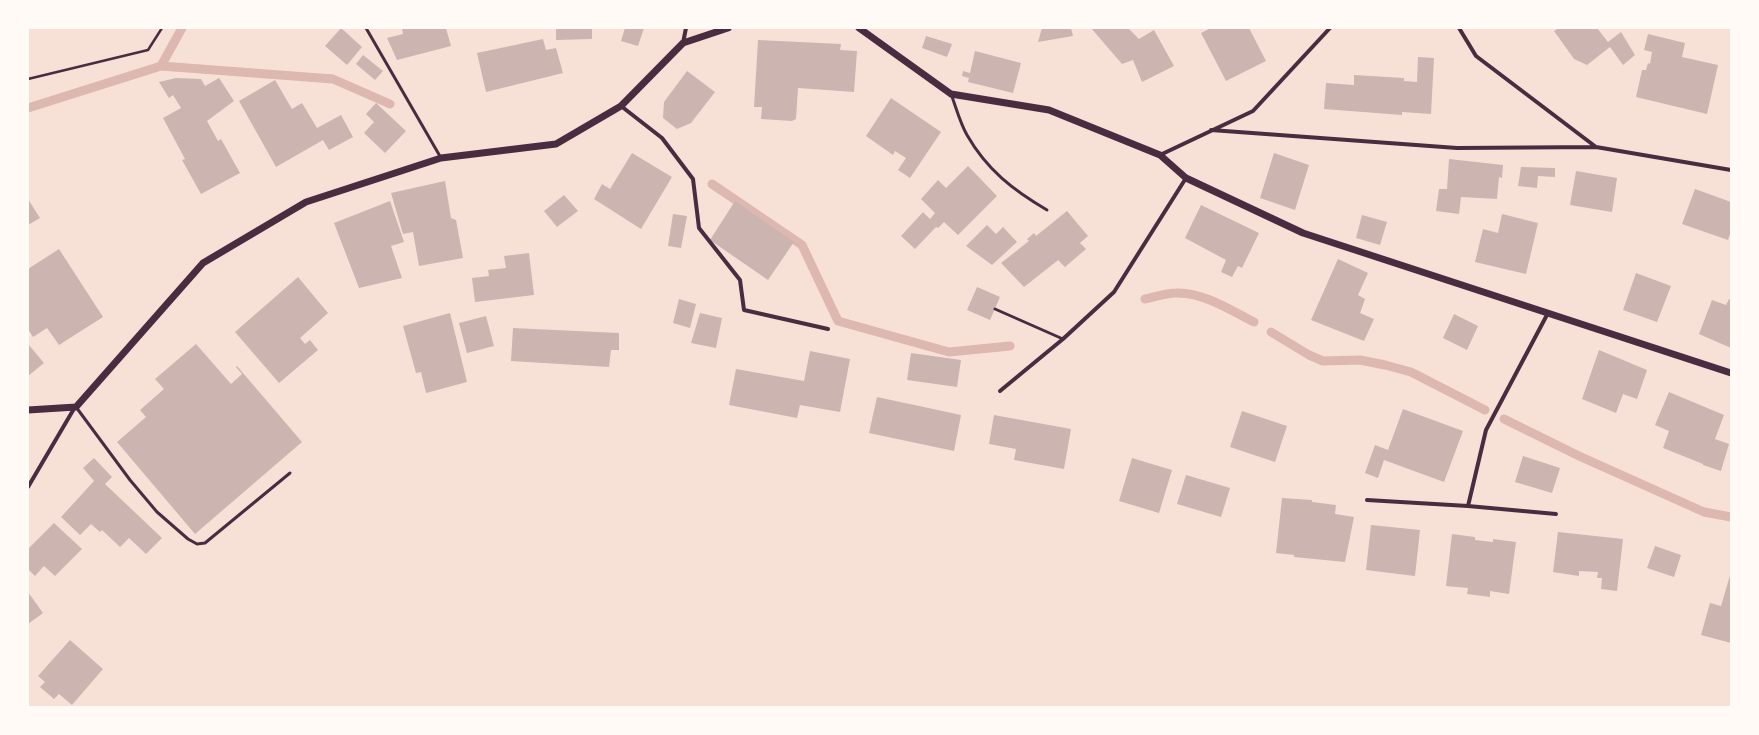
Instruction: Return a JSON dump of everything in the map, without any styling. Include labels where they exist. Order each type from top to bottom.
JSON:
[{"type":"street","points":[[683,43],[686,28]]},
{"type":"street","points":[[28,487],[76,407],[203,263],[306,202],[441,158],[556,144],[621,106],[683,43],[728,28]]},
{"type":"street","points":[[859,28],[951,94],[1049,110],[1160,155],[1186,178],[1303,233],[1731,372]]},
{"type":"street","points":[[1160,155],[1253,111],[1330,28]]},
{"type":"street","points":[[1459,28],[1476,56],[1596,147]]},
{"type":"street","points":[[621,106],[662,138],[692,179],[698,228],[740,280],[744,310],[828,329]]},
{"type":"street","points":[[1211,130],[1457,148],[1596,147],[1731,170]]},
{"type":"street","points":[[1000,390],[1063,339],[1114,292],[1186,178]]},
{"type":"street","points":[[1468,506],[1486,430],[1548,313]]},
{"type":"street","points":[[28,410],[76,407]]},
{"type":"street","points":[[1367,500],[1468,506],[1556,514]]},
{"type":"lane","points":[[366,28],[441,158]]},
{"type":"lane","points":[[951,94],[966,134],[993,172],[1023,196],[1048,210]]},
{"type":"lane","points":[[995,309],[1063,339]]},
{"type":"lane","points":[[76,407],[130,480],[157,512],[188,539],[197,544],[206,543],[290,473]]},
{"type":"path","points":[[28,79],[148,50],[162,28]]},
{"type":"building","points":[[341,28],[362,47],[347,65],[325,46]]},
{"type":"building","points":[[402,28],[446,28],[451,46],[397,60],[387,38],[403,34]]},
{"type":"building","points":[[556,28],[592,28],[592,39],[556,40]]},
{"type":"building","points":[[625,28],[644,28],[638,46],[621,41]]},
{"type":"building","points":[[1042,28],[1071,28],[1073,36],[1038,42]]},
{"type":"building","points":[[1091,28],[1128,28],[1139,39],[1154,30],[1174,66],[1142,82],[1133,60],[1122,64]]},
{"type":"building","points":[[1211,28],[1249,28],[1266,61],[1226,81],[1201,33]]},
{"type":"building","points":[[1559,28],[1597,28],[1608,42],[1621,32],[1635,55],[1623,65],[1610,47],[1587,65],[1574,59],[1554,31]]},
{"type":"building","points":[[1648,34],[1685,43],[1682,57],[1718,65],[1707,114],[1636,97],[1642,70],[1646,70],[1648,63],[1650,64],[1652,52],[1644,50]]},
{"type":"building","points":[[926,36],[952,44],[947,57],[922,48]]},
{"type":"building","points":[[543,39],[546,50],[556,48],[563,73],[486,92],[477,53]]},
{"type":"building","points":[[758,40],[841,44],[840,50],[857,51],[854,92],[798,88],[796,119],[792,121],[761,119],[762,107],[754,107]]},
{"type":"building","points":[[975,51],[1021,63],[1013,93],[968,82],[969,78],[962,76],[963,71],[970,73]]},
{"type":"building","points":[[363,55],[383,71],[375,80],[356,64]]},
{"type":"building","points":[[1418,57],[1434,58],[1431,114],[1402,112],[1402,115],[1324,109],[1326,83],[1354,85],[1354,75],[1404,78],[1404,81],[1417,82]]},
{"type":"building","points":[[687,71],[715,92],[691,123],[677,129],[663,118],[664,102]]},
{"type":"building","points":[[176,78],[201,79],[205,86],[219,78],[234,101],[207,121],[218,141],[221,139],[240,173],[201,194],[182,160],[185,159],[163,118],[181,108],[173,95],[169,98],[159,82]]},
{"type":"building","points":[[275,80],[292,109],[302,103],[317,128],[341,115],[353,137],[329,150],[323,140],[276,167],[239,101]]},
{"type":"building","points":[[891,98],[941,132],[910,178],[898,170],[906,158],[895,151],[893,155],[866,136]]},
{"type":"building","points":[[376,103],[406,131],[385,153],[364,133],[374,122],[366,114]]},
{"type":"building","points":[[632,153],[672,177],[641,229],[594,199],[602,184],[610,189]]},
{"type":"building","points":[[1274,153],[1309,165],[1295,210],[1260,198]]},
{"type":"building","points":[[1449,159],[1503,165],[1502,178],[1499,177],[1497,199],[1461,197],[1459,214],[1436,211],[1439,189],[1447,189]]},
{"type":"building","points":[[968,166],[997,196],[958,235],[944,222],[938,228],[936,227],[915,249],[901,236],[923,212],[930,219],[935,213],[921,199],[938,180],[946,188]]},
{"type":"building","points":[[1521,167],[1555,168],[1555,177],[1538,176],[1537,188],[1518,186]]},
{"type":"building","points":[[1576,171],[1617,178],[1612,212],[1570,205]]},
{"type":"building","points":[[445,181],[451,218],[456,220],[463,258],[419,266],[413,232],[403,234],[391,193]]},
{"type":"building","points":[[1695,189],[1731,202],[1731,231],[1728,240],[1682,224]]},
{"type":"building","points":[[564,195],[578,211],[557,227],[544,211]]},
{"type":"building","points":[[28,199],[40,218],[28,225]]},
{"type":"building","points":[[390,201],[404,242],[391,246],[402,278],[359,288],[334,223]]},
{"type":"building","points":[[735,201],[794,242],[768,280],[710,240]]},
{"type":"building","points":[[1201,205],[1259,233],[1242,268],[1238,266],[1232,277],[1221,272],[1226,260],[1185,238]]},
{"type":"building","points":[[1067,211],[1088,236],[1080,243],[1086,249],[1065,267],[1058,260],[1024,287],[1001,263],[1029,241],[1027,239],[1034,233],[1036,236]]},
{"type":"building","points":[[673,214],[687,216],[681,248],[668,246]]},
{"type":"building","points":[[1502,214],[1538,223],[1526,274],[1475,262],[1483,229],[1498,233]]},
{"type":"building","points":[[1362,215],[1387,222],[1380,245],[1356,238]]},
{"type":"building","points":[[987,225],[996,234],[1003,227],[1017,242],[992,265],[966,246]]},
{"type":"building","points":[[59,249],[103,317],[59,345],[47,328],[33,337],[28,329],[28,269]]},
{"type":"building","points":[[529,253],[534,295],[475,302],[472,278],[489,276],[488,270],[506,268],[504,256]]},
{"type":"building","points":[[1338,259],[1368,273],[1358,295],[1365,299],[1360,313],[1374,319],[1364,341],[1311,320]]},
{"type":"building","points":[[1636,273],[1671,286],[1657,322],[1623,310]]},
{"type":"building","points":[[298,277],[328,313],[300,338],[305,344],[310,340],[318,350],[279,383],[235,332]]},
{"type":"building","points":[[977,287],[1000,297],[990,320],[967,310]]},
{"type":"building","points":[[679,299],[696,304],[690,328],[673,323]]},
{"type":"building","points":[[1729,299],[1731,300],[1731,348],[1699,334],[1712,300],[1726,305]]},
{"type":"building","points":[[450,313],[467,382],[426,393],[421,372],[416,373],[403,326]]},
{"type":"building","points":[[700,313],[722,318],[716,348],[691,343]]},
{"type":"building","points":[[1454,314],[1478,326],[1467,350],[1443,338]]},
{"type":"building","points":[[486,316],[494,346],[467,353],[459,323]]},
{"type":"building","points":[[513,328],[619,333],[619,350],[611,350],[609,367],[511,361]]},
{"type":"building","points":[[28,344],[44,363],[28,376]]},
{"type":"building","points":[[196,344],[231,384],[242,374],[236,367],[237,366],[302,442],[195,534],[117,442],[146,417],[140,410],[164,389],[155,379]]},
{"type":"building","points":[[1599,350],[1647,370],[1637,399],[1623,394],[1616,413],[1582,399]]},
{"type":"building","points":[[810,351],[850,359],[840,412],[800,405],[797,418],[729,405],[736,369],[804,381]]},
{"type":"building","points":[[911,353],[961,360],[957,387],[907,380]]},
{"type":"building","points":[[1669,392],[1724,415],[1715,439],[1729,444],[1721,471],[1663,448],[1669,431],[1655,425]]},
{"type":"building","points":[[877,397],[961,415],[954,451],[869,433]]},
{"type":"building","points":[[1403,409],[1463,431],[1444,482],[1384,460],[1378,478],[1365,473],[1375,445],[1388,450]]},
{"type":"building","points":[[1242,411],[1287,426],[1275,462],[1230,447]]},
{"type":"building","points":[[994,415],[1071,429],[1064,469],[1014,460],[1016,449],[989,444]]},
{"type":"building","points":[[1523,456],[1560,468],[1552,493],[1515,482]]},
{"type":"building","points":[[94,458],[112,477],[105,484],[162,538],[146,554],[129,538],[120,547],[102,530],[100,532],[91,524],[80,535],[61,517],[94,481],[83,468]]},
{"type":"building","points":[[1132,458],[1172,470],[1159,513],[1119,501]]},
{"type":"building","points":[[1186,475],[1230,488],[1221,517],[1177,504]]},
{"type":"building","points":[[1282,498],[1312,500],[1312,502],[1336,505],[1335,514],[1354,517],[1345,562],[1294,557],[1294,555],[1276,553]]},
{"type":"building","points":[[54,523],[82,549],[55,576],[44,566],[35,576],[28,569],[28,549]]},
{"type":"building","points":[[1371,525],[1420,530],[1415,576],[1366,570]]},
{"type":"building","points":[[1558,532],[1623,539],[1617,591],[1601,589],[1602,578],[1597,578],[1598,572],[1579,571],[1579,576],[1553,572]]},
{"type":"building","points":[[1452,534],[1475,537],[1475,540],[1493,542],[1493,539],[1516,542],[1509,594],[1490,591],[1490,597],[1467,594],[1468,588],[1446,586]]},
{"type":"building","points":[[1655,546],[1681,555],[1674,577],[1647,568]]},
{"type":"building","points":[[1731,572],[1731,643],[1701,635],[1710,603],[1721,606]]},
{"type":"building","points":[[28,592],[43,613],[28,624]]},
{"type":"building","points":[[70,640],[103,669],[72,705],[59,694],[54,699],[40,687],[45,682],[38,676]]},
{"type":"waterway","points":[[161,66],[182,28]]},
{"type":"waterway","points":[[28,108],[161,66],[333,79],[390,104]]},
{"type":"waterway","points":[[712,184],[802,245],[838,321],[949,352],[1010,346]]},
{"type":"waterway","points":[[1145,299],[1172,293],[1196,295],[1254,322]]},
{"type":"waterway","points":[[1271,332],[1309,355],[1323,361],[1360,360],[1411,372],[1485,410]]},
{"type":"waterway","points":[[1504,419],[1579,456],[1704,512],[1731,517]]}]
